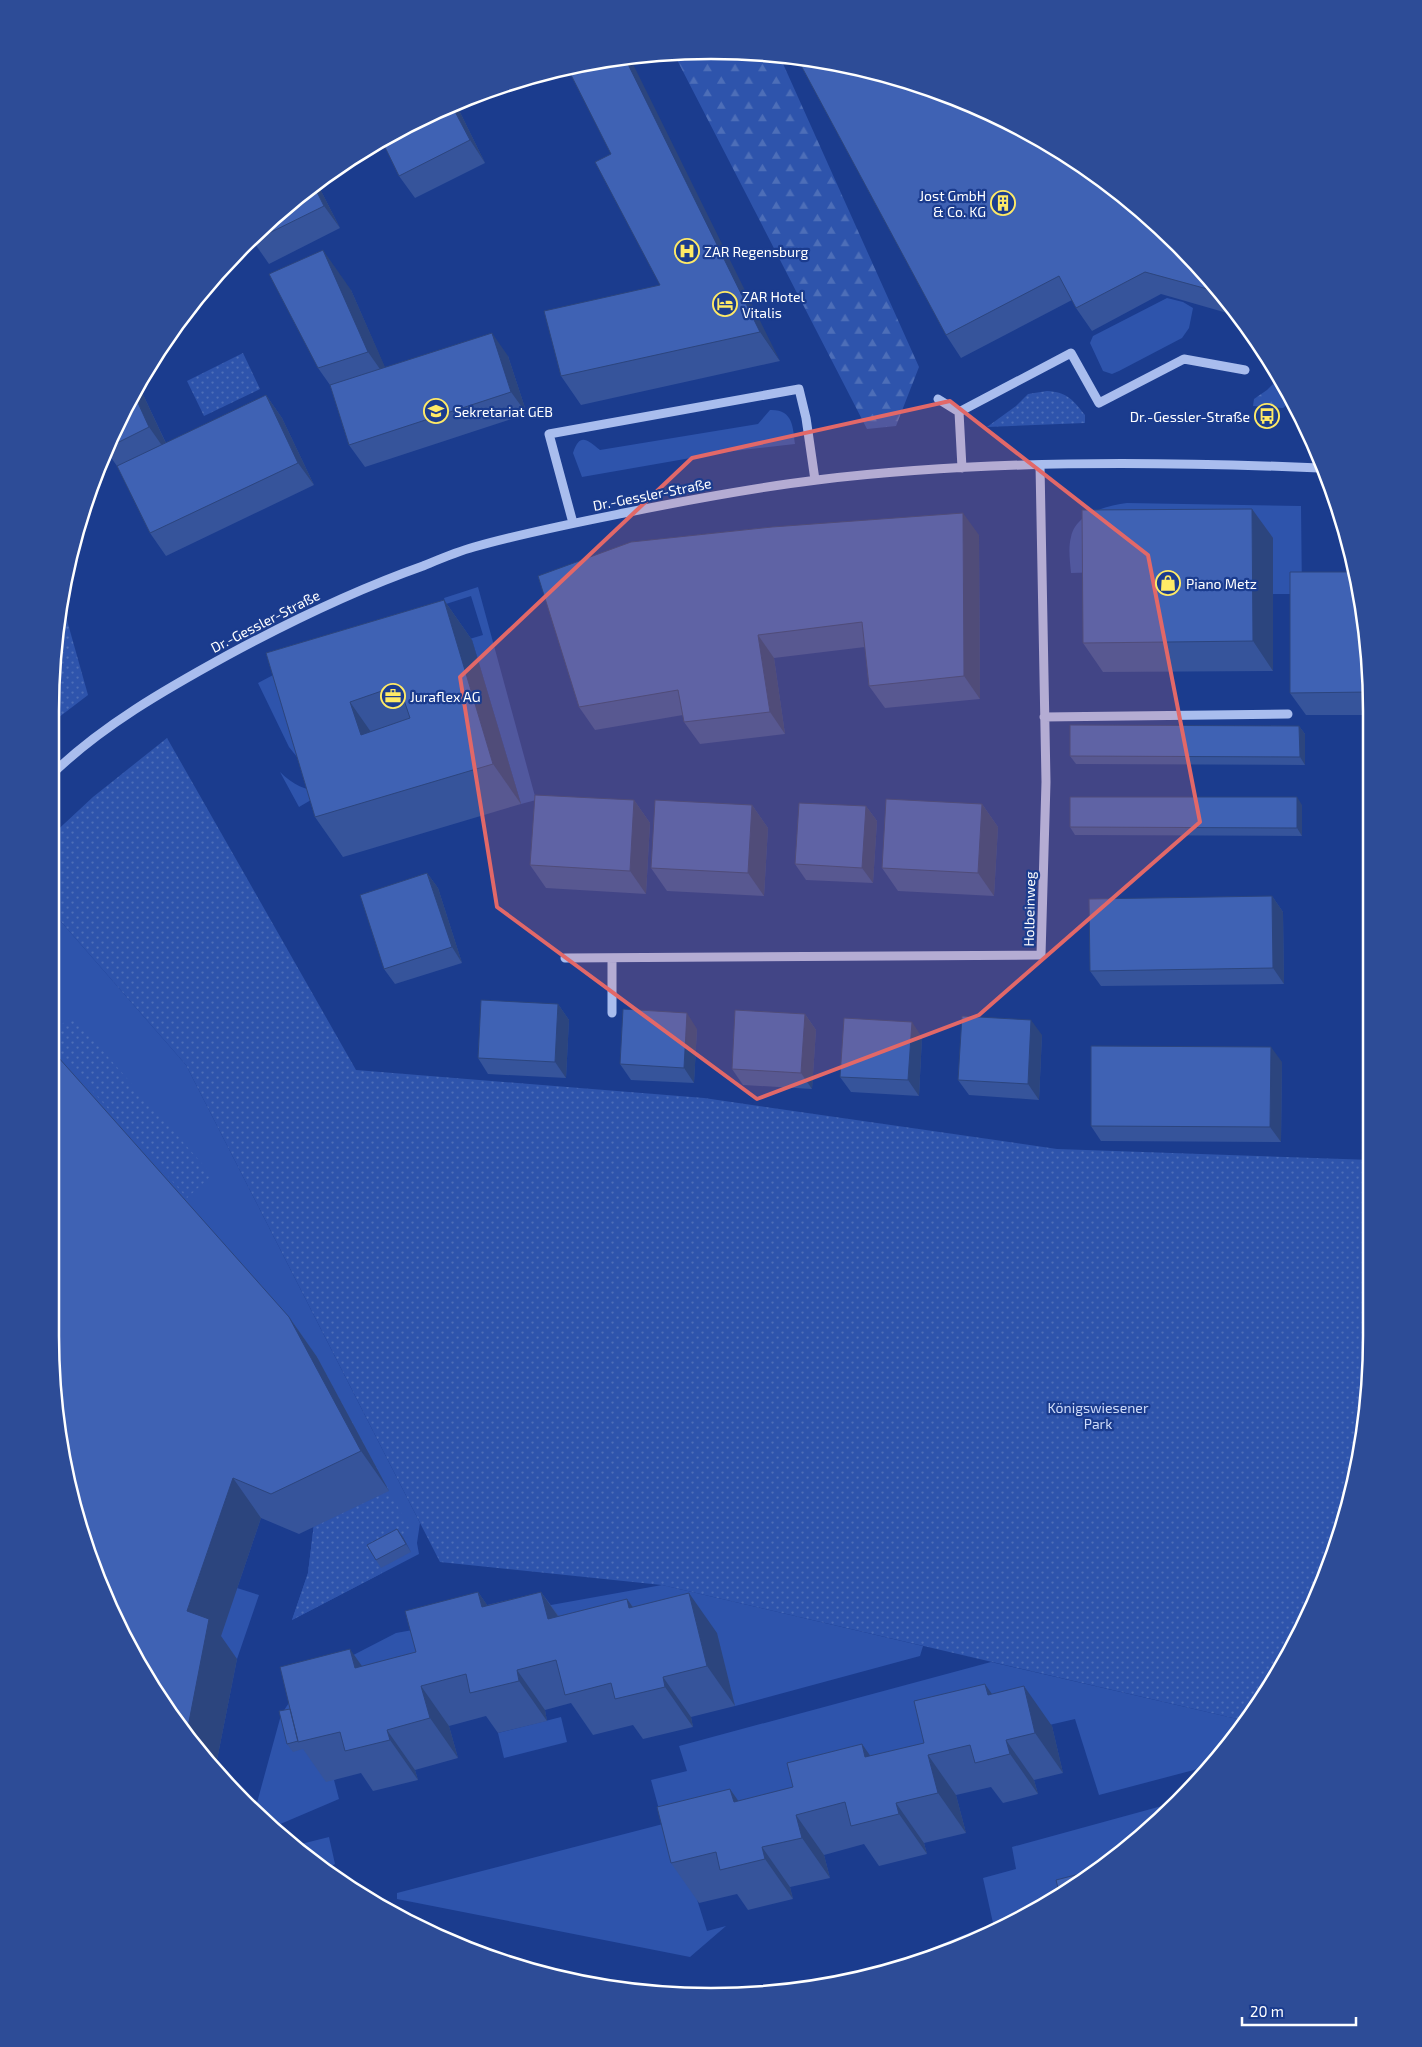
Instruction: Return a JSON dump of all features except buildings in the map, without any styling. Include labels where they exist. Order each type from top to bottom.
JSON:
[{"type":"street","points":[[958,412],[1071,353],[1099,402],[1184,359],[1245,370]]},
{"type":"street","points":[[573,523],[548,434],[689,408],[798,389],[806,418],[816,480]]},
{"type":"street","points":[[938,399],[958,412]]},
{"type":"street","points":[[958,412],[962,468]]},
{"type":"street","name":"Dr.-Gessler-Straße","points":[[59,769],[109,728],[188,677],[270,632],[385,579],[471,548],[573,523],[686,500],[816,480],[962,468],[1040,465],[1225,464],[1317,468]]},
{"type":"street","name":"Holbeinweg","points":[[565,958],[1041,955],[1046,782],[1040,465]]},
{"type":"street","points":[[1044,717],[1288,714]]},
{"type":"street","points":[[612,958],[612,1012]]},
{"type":"highlighted area","points":[[950,401],[1148,555],[1200,822],[979,1015],[757,1099],[497,907],[460,677],[692,458]]},
{"type":"green space","points":[[677,60],[754,60],[783,63],[919,367],[896,426],[867,429]]},
{"type":"green space","points":[[1167,298],[1183,302],[1193,308],[1189,328],[1182,338],[1112,374],[1103,371],[1090,343],[1093,336]]},
{"type":"green space","points":[[243,353],[260,389],[204,416],[187,381]]},
{"type":"green space","points":[[1274,383],[1287,405],[1283,408],[1253,406],[1254,399]]},
{"type":"green space","points":[[1047,391],[1060,393],[1073,401],[1085,415],[1085,423],[987,427],[1016,406],[1028,394]]},
{"type":"green space","points":[[770,410],[778,410],[790,420],[795,444],[725,452],[582,477],[573,453],[578,442],[581,440],[588,441],[600,450],[758,424]]},
{"type":"green space","points":[[1127,503],[1301,506],[1302,594],[1273,594],[1272,538],[1103,572],[1071,573],[1070,541],[1074,529],[1079,522],[1093,512]]},
{"type":"green space","points":[[478,587],[536,800],[521,804],[472,640],[392,662],[483,635],[471,596],[446,604],[444,598]]},
{"type":"green space","points":[[66,616],[88,695],[59,717],[60,668]]},
{"type":"green space","points":[[311,655],[297,757],[289,747],[258,683]]},
{"type":"green space","name":"Königswiesener Park","points":[[167,738],[356,1070],[704,1098],[1057,1149],[1363,1160],[1362,1379],[1351,1463],[1329,1546],[1314,1586],[1276,1662],[1238,1719],[662,1585],[440,1562],[186,1065],[59,919],[59,829],[93,797]]},
{"type":"green space","points":[[280,772],[300,786],[323,792],[343,857],[311,800],[299,807]]},
{"type":"green space","points":[[59,919],[186,1065],[420,1523],[417,1543],[419,1554],[292,1620],[308,1573],[316,1507],[59,1071]]},
{"type":"green space","points":[[72,1016],[212,1175],[187,1198],[59,1053],[59,1027]]},
{"type":"green space","points":[[317,1357],[411,1531],[371,1553],[382,1573],[292,1620],[308,1573],[316,1507]]},
{"type":"green space","points":[[662,1585],[923,1646],[920,1656],[735,1706],[576,1659],[334,1780],[339,1799],[279,1824],[257,1803],[281,1715],[303,1681],[396,1633]]},
{"type":"green space","points":[[237,1588],[259,1595],[237,1659],[215,1651]]},
{"type":"green space","points":[[991,1662],[1238,1719],[1198,1769],[1099,1795],[1075,1719],[938,1751],[682,1852],[707,1931],[726,1926],[690,1957],[397,1899],[397,1893],[663,1824],[651,1780],[687,1771],[679,1746]]},
{"type":"green space","points":[[561,1717],[567,1742],[504,1758],[498,1733]]},
{"type":"green space","points":[[1163,1806],[1108,1853],[1037,1901],[999,1921],[961,1939],[908,1958],[993,1923],[983,1878],[1016,1869],[1012,1847]]},
{"type":"green space","points":[[329,1837],[335,1864],[332,1866],[303,1844]]},
{"type":"place","name":"Jost GmbH & Co. KG","points":[[1003,203]]},
{"type":"place","name":"ZAR Regensburg","points":[[687,251]]},
{"type":"place","name":"ZAR Hotel Vitalis","points":[[725,304]]},
{"type":"place","name":"Sekretariat GEB","points":[[436,411]]},
{"type":"place","name":"Dr.-Gessler-Straße","points":[[1267,416]]},
{"type":"place","name":"Piano Metz","points":[[1168,583]]},
{"type":"place","name":"Juraflex AG","points":[[393,696]]}]
